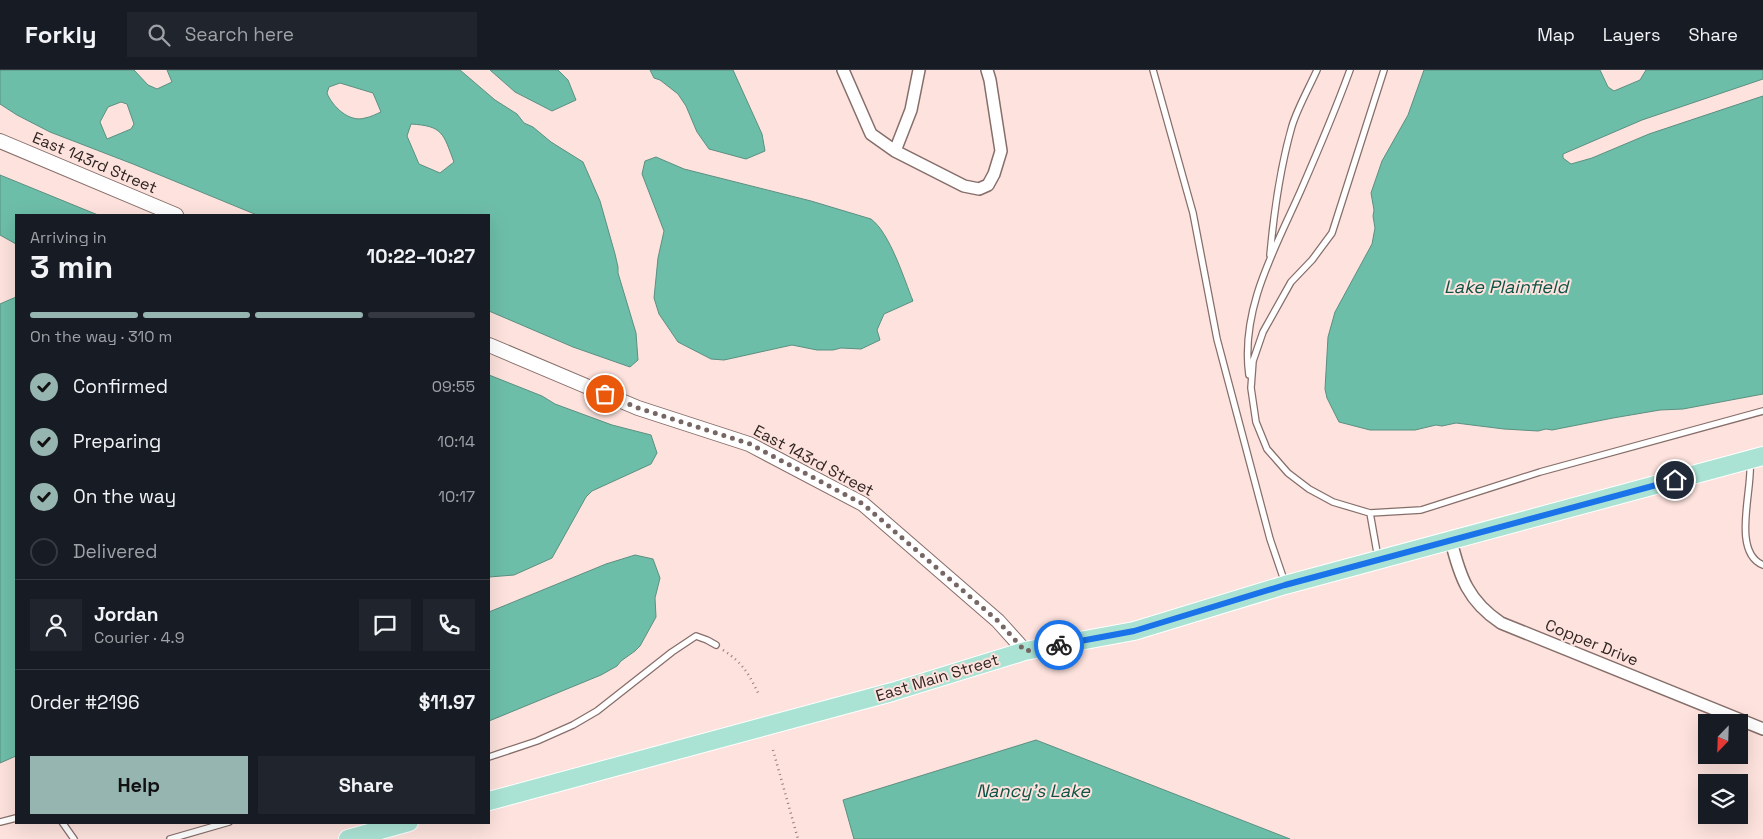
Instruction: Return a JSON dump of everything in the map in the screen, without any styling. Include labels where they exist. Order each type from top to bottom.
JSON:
[{"type":"main road","name":"East Main Street","points":[[490,801],[892,692],[1025,651],[1134,631],[1285,585],[1757,458]]},
{"type":"main road","points":[[348,839],[402,824]]},
{"type":"street","points":[[843,70],[871,134],[895,151],[964,186],[979,189],[988,185],[994,174],[1000,151],[987,70]]},
{"type":"street","points":[[895,151],[911,110],[919,70]]},
{"type":"street","name":"East 143rd Street","points":[[0,141],[174,214]]},
{"type":"street","name":"East 143rd Street","points":[[490,345],[638,408],[750,444],[863,504],[998,621],[1025,651]]},
{"type":"street","name":"Copper Drive","points":[[1451,540],[1458,570],[1468,590],[1477,604],[1501,623],[1763,729]]},
{"type":"lane","points":[[1153,70],[1193,212],[1217,338],[1270,539],[1285,585]]},
{"type":"lane","points":[[1270,259],[1275,206],[1284,158],[1293,124],[1317,70]]},
{"type":"lane","points":[[1350,70],[1329,126],[1270,259],[1257,293],[1248,334],[1247,362],[1256,422],[1267,449],[1288,473],[1308,489],[1333,502],[1370,513],[1421,510],[1540,472],[1763,411]]},
{"type":"lane","points":[[1251,388],[1253,361],[1263,332],[1291,282],[1312,260],[1332,233],[1384,70]]},
{"type":"lane","points":[[1757,458],[1744,528],[1750,554],[1756,563],[1763,565]]},
{"type":"lane","points":[[1370,513],[1379,560]]},
{"type":"lane","points":[[490,757],[537,742],[574,725],[597,711],[672,652],[696,636],[716,645]]},
{"type":"lane","points":[[0,822],[15,818]]},
{"type":"lane","points":[[63,824],[74,839]]},
{"type":"lane","points":[[170,839],[222,824]]},
{"type":"path","points":[[716,645],[734,657],[747,670],[759,695]]},
{"type":"path","points":[[773,750],[798,839]]},
{"type":"water","points":[[0,70],[134,70],[148,85],[157,89],[172,82],[167,70],[460,70],[495,100],[517,114],[524,123],[533,127],[551,142],[583,162],[600,201],[615,254],[618,273],[636,333],[638,360],[630,367],[573,347],[490,311],[490,214],[255,214],[50,132],[0,104]],"holes":[[[340,83],[373,93],[381,112],[359,119],[347,116],[337,108],[327,93],[329,87]],[[121,102],[127,104],[134,124],[131,129],[107,139],[100,122],[108,107]],[[411,124],[436,129],[444,138],[454,162],[440,173],[419,164],[407,136]]]},
{"type":"water","points":[[490,70],[558,70],[568,80],[576,100],[552,111],[515,92]]},
{"type":"water","points":[[650,70],[733,70],[762,134],[765,151],[746,159],[709,149],[697,132],[686,106],[678,94],[660,80],[654,78]]},
{"type":"water","name":"Lake Plainfield","points":[[1424,70],[1600,70],[1608,87],[1614,91],[1640,80],[1646,70],[1763,70],[1763,79],[1642,120],[1563,154],[1563,158],[1571,164],[1592,158],[1649,134],[1763,96],[1763,394],[1683,409],[1660,410],[1538,431],[1456,423],[1415,430],[1370,430],[1339,422],[1327,398],[1325,389],[1328,337],[1335,312],[1372,244],[1375,228],[1371,193],[1382,161],[1408,115]]},
{"type":"water","points":[[656,157],[684,169],[811,201],[871,219],[878,226],[890,245],[913,301],[884,314],[877,330],[880,340],[861,349],[817,350],[792,345],[724,360],[711,359],[678,342],[659,314],[654,298],[658,258],[664,231],[642,174],[645,161]]},
{"type":"water","points":[[0,175],[96,214],[15,214],[15,243],[0,235]]},
{"type":"water","points":[[15,297],[15,756],[0,763],[0,304]]},
{"type":"water","points":[[490,375],[542,396],[555,404],[612,425],[651,435],[657,453],[651,464],[592,491],[586,497],[552,558],[514,575],[490,577]]},
{"type":"water","points":[[635,555],[653,559],[660,578],[655,598],[656,617],[640,646],[617,666],[601,675],[490,721],[490,612],[606,564]]},
{"type":"water","name":"Nancy's Lake","points":[[1036,740],[1290,839],[854,839],[843,800]]},
{"type":"way so far","points":[[605,394],[638,408],[750,444],[863,504],[998,621],[1025,651],[1059,645]]},
{"type":"route","points":[[1059,645],[1134,631],[1285,585],[1675,480]]}]
